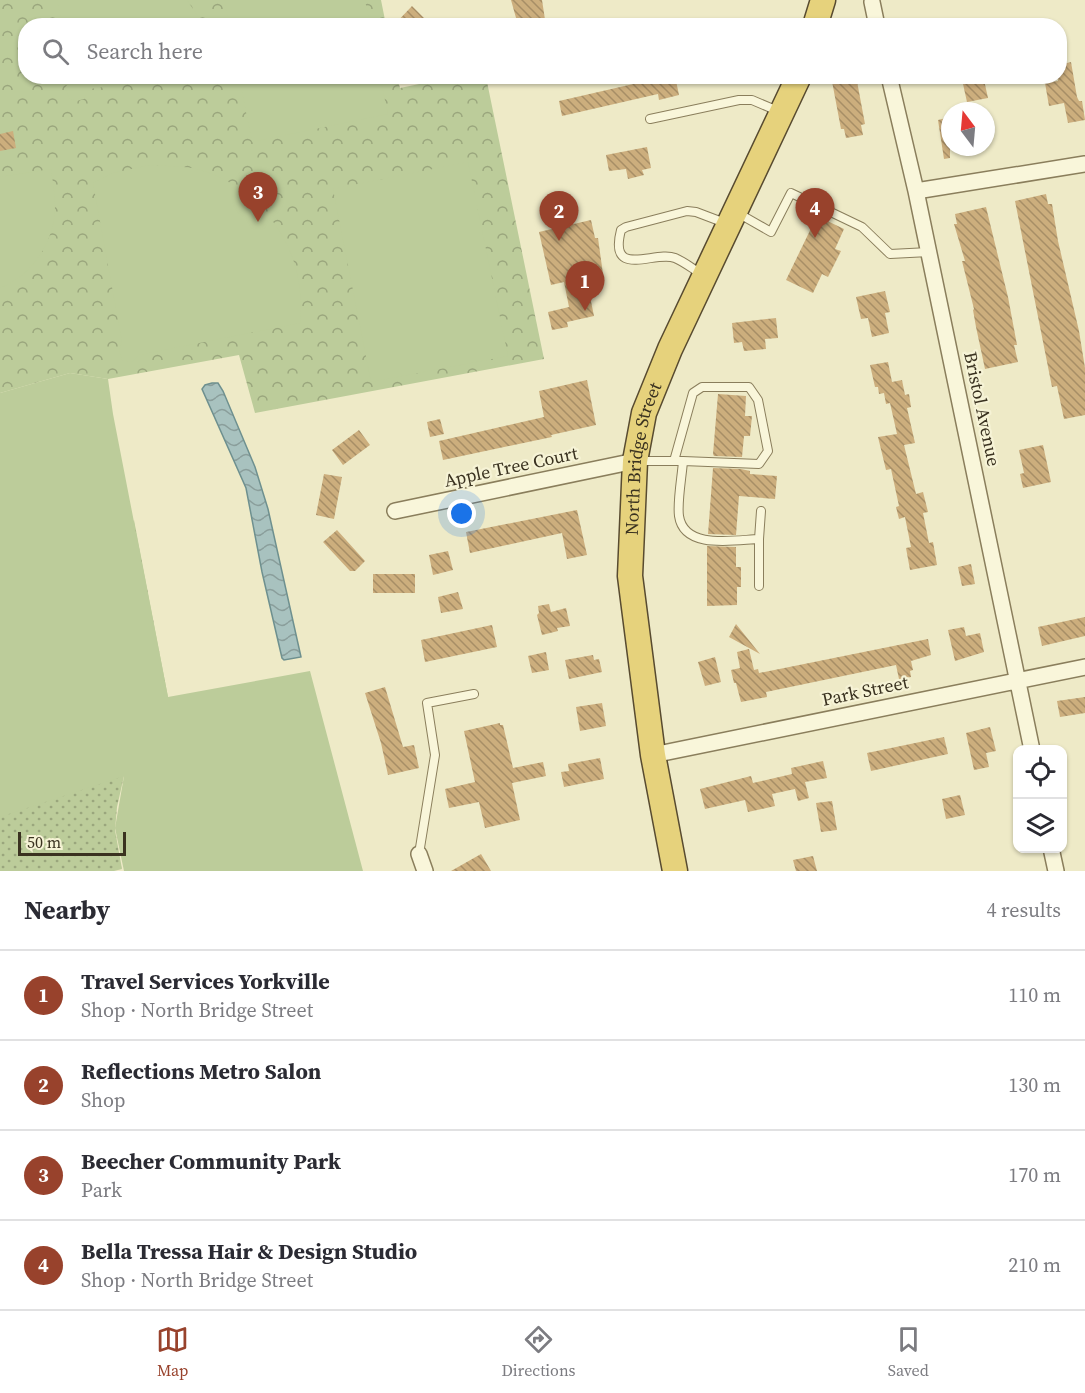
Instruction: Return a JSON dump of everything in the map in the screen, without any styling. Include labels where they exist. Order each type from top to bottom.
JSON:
[{"type":"highway","points":[[818,18],[823,0]]},
{"type":"highway","name":"North Bridge Street","points":[[675,871],[652,755],[630,576],[635,461],[644,413],[670,349],[795,84]]},
{"type":"street","points":[[872,2],[875,18]]},
{"type":"street","name":"Bristol Avenue","points":[[891,84],[929,252],[1031,745]]},
{"type":"street","points":[[916,191],[1084,168]]},
{"type":"street","name":"Apple Tree Court","points":[[395,512],[635,461]]},
{"type":"street","name":"Park Street","points":[[652,755],[1085,667]]},
{"type":"street","points":[[1053,853],[1056,871]]},
{"type":"street","points":[[419,854],[425,871]]},
{"type":"lane","points":[[650,119],[739,100],[752,100],[782,112]]},
{"type":"lane","points":[[704,276],[675,258],[665,256],[636,261],[628,260],[619,247],[621,230],[687,211],[732,218],[771,232],[791,193],[862,227],[890,254],[929,252]]},
{"type":"lane","points":[[635,461],[759,464],[768,451],[758,400],[749,387],[702,387],[693,393],[674,461]]},
{"type":"lane","points":[[683,461],[679,517],[686,533],[700,540],[759,539]]},
{"type":"lane","points":[[759,586],[761,511]]},
{"type":"lane","points":[[419,854],[435,755],[427,703],[474,694]]},
{"type":"green space","points":[[0,0],[381,0],[385,18],[18,18],[18,84],[399,84],[400,88],[419,84],[487,84],[544,359],[255,413],[239,355],[108,379],[70,373],[0,393]]},
{"type":"green space","points":[[57,0],[187,0],[199,18],[61,18]]},
{"type":"green space","points":[[224,0],[365,0],[369,18],[228,18]]},
{"type":"green space","points":[[68,84],[127,84],[89,89],[84,99],[76,101],[69,98],[65,88]]},
{"type":"green space","points":[[240,84],[382,84],[388,114],[252,142]]},
{"type":"green space","points":[[468,162],[508,356],[371,382],[333,189]]},
{"type":"green space","points":[[150,165],[192,168],[210,173],[244,192],[259,206],[272,220],[291,255],[299,286],[300,323],[139,355],[132,362],[122,360],[119,351],[122,342],[93,183],[113,173]]},
{"type":"green space","points":[[51,169],[55,207],[54,220],[46,244],[40,256],[22,275],[0,288],[0,177]]},
{"type":"green space","points":[[70,373],[108,379],[168,697],[310,671],[363,871],[124,871],[115,828],[124,776],[0,817],[0,393]]},
{"type":"green space","points":[[134,520],[168,697],[124,776],[117,807],[115,830],[122,869],[114,871],[0,871],[0,772]]},
{"type":"water","points":[[218,383],[223,391],[255,467],[268,509],[301,657],[284,660],[282,658],[246,488],[202,389],[205,385]]},
{"type":"building","points":[[511,0],[542,0],[545,18],[516,18]]},
{"type":"building","points":[[412,6],[424,18],[401,18]]},
{"type":"building","points":[[1071,62],[1077,97],[1079,101],[1082,101],[1085,120],[1068,123],[1064,103],[1049,106],[1045,84],[1067,84],[1067,63]]},
{"type":"building","points":[[633,84],[677,84],[679,95],[659,100],[658,94],[562,116],[559,101]]},
{"type":"building","points":[[833,84],[858,84],[865,124],[861,125],[863,135],[846,138],[844,129],[841,129]]},
{"type":"building","points":[[963,84],[985,84],[988,98],[967,102]]},
{"type":"building","points":[[941,119],[941,140],[938,120]]},
{"type":"building","points":[[13,131],[16,148],[0,151],[0,134]]},
{"type":"building","points":[[647,147],[651,168],[642,170],[644,175],[628,179],[626,169],[609,171],[606,155]]},
{"type":"building","points":[[1046,194],[1048,204],[1052,204],[1085,368],[1085,415],[1064,419],[1057,386],[1052,387],[1015,201]]},
{"type":"building","points":[[986,207],[1008,297],[1018,362],[985,369],[962,261],[965,261],[954,224],[957,224],[955,214]]},
{"type":"building","points":[[817,216],[844,229],[835,249],[841,251],[828,277],[822,274],[813,293],[786,280]]},
{"type":"building","points":[[591,220],[595,238],[598,238],[603,274],[586,277],[594,316],[567,322],[568,327],[552,330],[548,312],[569,307],[564,282],[551,285],[539,232]]},
{"type":"building","points":[[885,291],[890,312],[885,313],[889,333],[872,337],[868,318],[861,319],[856,297]]},
{"type":"building","points":[[776,318],[778,338],[765,339],[766,349],[744,351],[742,342],[734,343],[732,323]]},
{"type":"building","points":[[888,362],[892,382],[902,380],[905,395],[909,394],[911,407],[907,408],[915,443],[904,445],[916,494],[923,492],[928,512],[923,513],[929,543],[933,542],[937,565],[910,570],[906,548],[911,547],[905,517],[899,519],[896,507],[899,506],[891,469],[886,470],[878,437],[897,434],[890,403],[886,404],[884,393],[879,394],[878,387],[875,387],[870,365]]},
{"type":"building","points":[[587,380],[596,425],[551,435],[552,437],[443,460],[439,441],[544,417],[539,391]]},
{"type":"building","points":[[718,394],[746,396],[745,416],[752,416],[750,436],[744,436],[742,457],[714,456],[713,454]]},
{"type":"building","points":[[440,419],[444,434],[430,437],[427,422]]},
{"type":"building","points":[[359,430],[370,445],[343,465],[332,450]]},
{"type":"building","points":[[1043,445],[1051,482],[1023,488],[1020,474],[1024,473],[1019,450]]},
{"type":"building","points":[[713,468],[741,469],[750,471],[750,474],[777,476],[775,499],[739,496],[736,535],[708,534]]},
{"type":"building","points":[[324,474],[342,477],[334,519],[316,515]]},
{"type":"building","points":[[577,510],[587,555],[567,559],[562,533],[470,553],[466,532]]},
{"type":"building","points":[[337,530],[365,561],[355,571],[350,571],[323,542]]},
{"type":"building","points":[[707,546],[736,547],[736,567],[741,567],[741,587],[737,587],[737,605],[707,606]]},
{"type":"building","points":[[448,551],[453,570],[433,575],[429,555]]},
{"type":"building","points":[[971,564],[975,584],[962,586],[958,567]]},
{"type":"building","points":[[373,574],[415,574],[415,593],[373,593]]},
{"type":"building","points":[[458,592],[463,609],[441,613],[438,597]]},
{"type":"building","points":[[549,604],[551,612],[566,608],[570,626],[557,628],[558,631],[542,635],[537,615],[538,606]]},
{"type":"building","points":[[1085,617],[1085,636],[1042,646],[1038,627]]},
{"type":"building","points":[[736,624],[760,654],[729,637]]},
{"type":"building","points":[[492,625],[497,647],[425,662],[421,640]]},
{"type":"building","points":[[964,627],[966,636],[980,633],[984,652],[955,661],[948,630]]},
{"type":"building","points":[[928,639],[931,655],[911,661],[913,670],[910,671],[911,677],[899,679],[896,665],[766,692],[767,697],[741,702],[731,670],[740,668],[737,652],[749,649],[754,670],[758,669],[759,673]]},
{"type":"building","points":[[546,652],[549,670],[532,673],[528,656]]},
{"type":"building","points":[[593,655],[594,660],[599,659],[602,672],[569,679],[565,660]]},
{"type":"building","points":[[715,657],[721,682],[705,686],[698,662]]},
{"type":"building","points":[[385,687],[403,747],[414,745],[419,768],[388,775],[381,743],[365,693]]},
{"type":"building","points":[[1085,697],[1085,713],[1060,717],[1057,701]]},
{"type":"building","points":[[602,703],[606,726],[580,731],[576,707]]},
{"type":"building","points":[[500,723],[503,725],[513,768],[543,762],[546,776],[512,783],[520,820],[485,828],[479,802],[449,808],[445,789],[475,782],[464,731]]},
{"type":"building","points":[[990,727],[996,751],[986,753],[989,767],[974,770],[966,733]]},
{"type":"building","points":[[944,737],[948,754],[871,771],[867,753]]},
{"type":"building","points":[[600,758],[604,779],[564,787],[561,772],[569,771],[568,764]]},
{"type":"building","points":[[823,761],[827,778],[805,782],[809,798],[798,801],[795,789],[772,794],[775,806],[748,812],[745,800],[705,809],[700,789],[751,776],[753,783],[792,774],[791,768]]},
{"type":"building","points":[[960,795],[965,815],[946,819],[942,799]]},
{"type":"building","points":[[832,801],[837,830],[821,832],[816,803]]},
{"type":"building","points":[[481,854],[491,871],[451,871]]},
{"type":"building","points":[[813,856],[817,871],[796,871],[793,860]]},
{"type":"place","name":"Beecher Community Park","points":[[258,222]]},
{"type":"place","name":"Bella Tressa Hair & Design Studio","points":[[815,238]]},
{"type":"place","name":"Reflections Metro Salon","points":[[559,241]]},
{"type":"place","name":"Travel Services Yorkville","points":[[585,311]]}]
